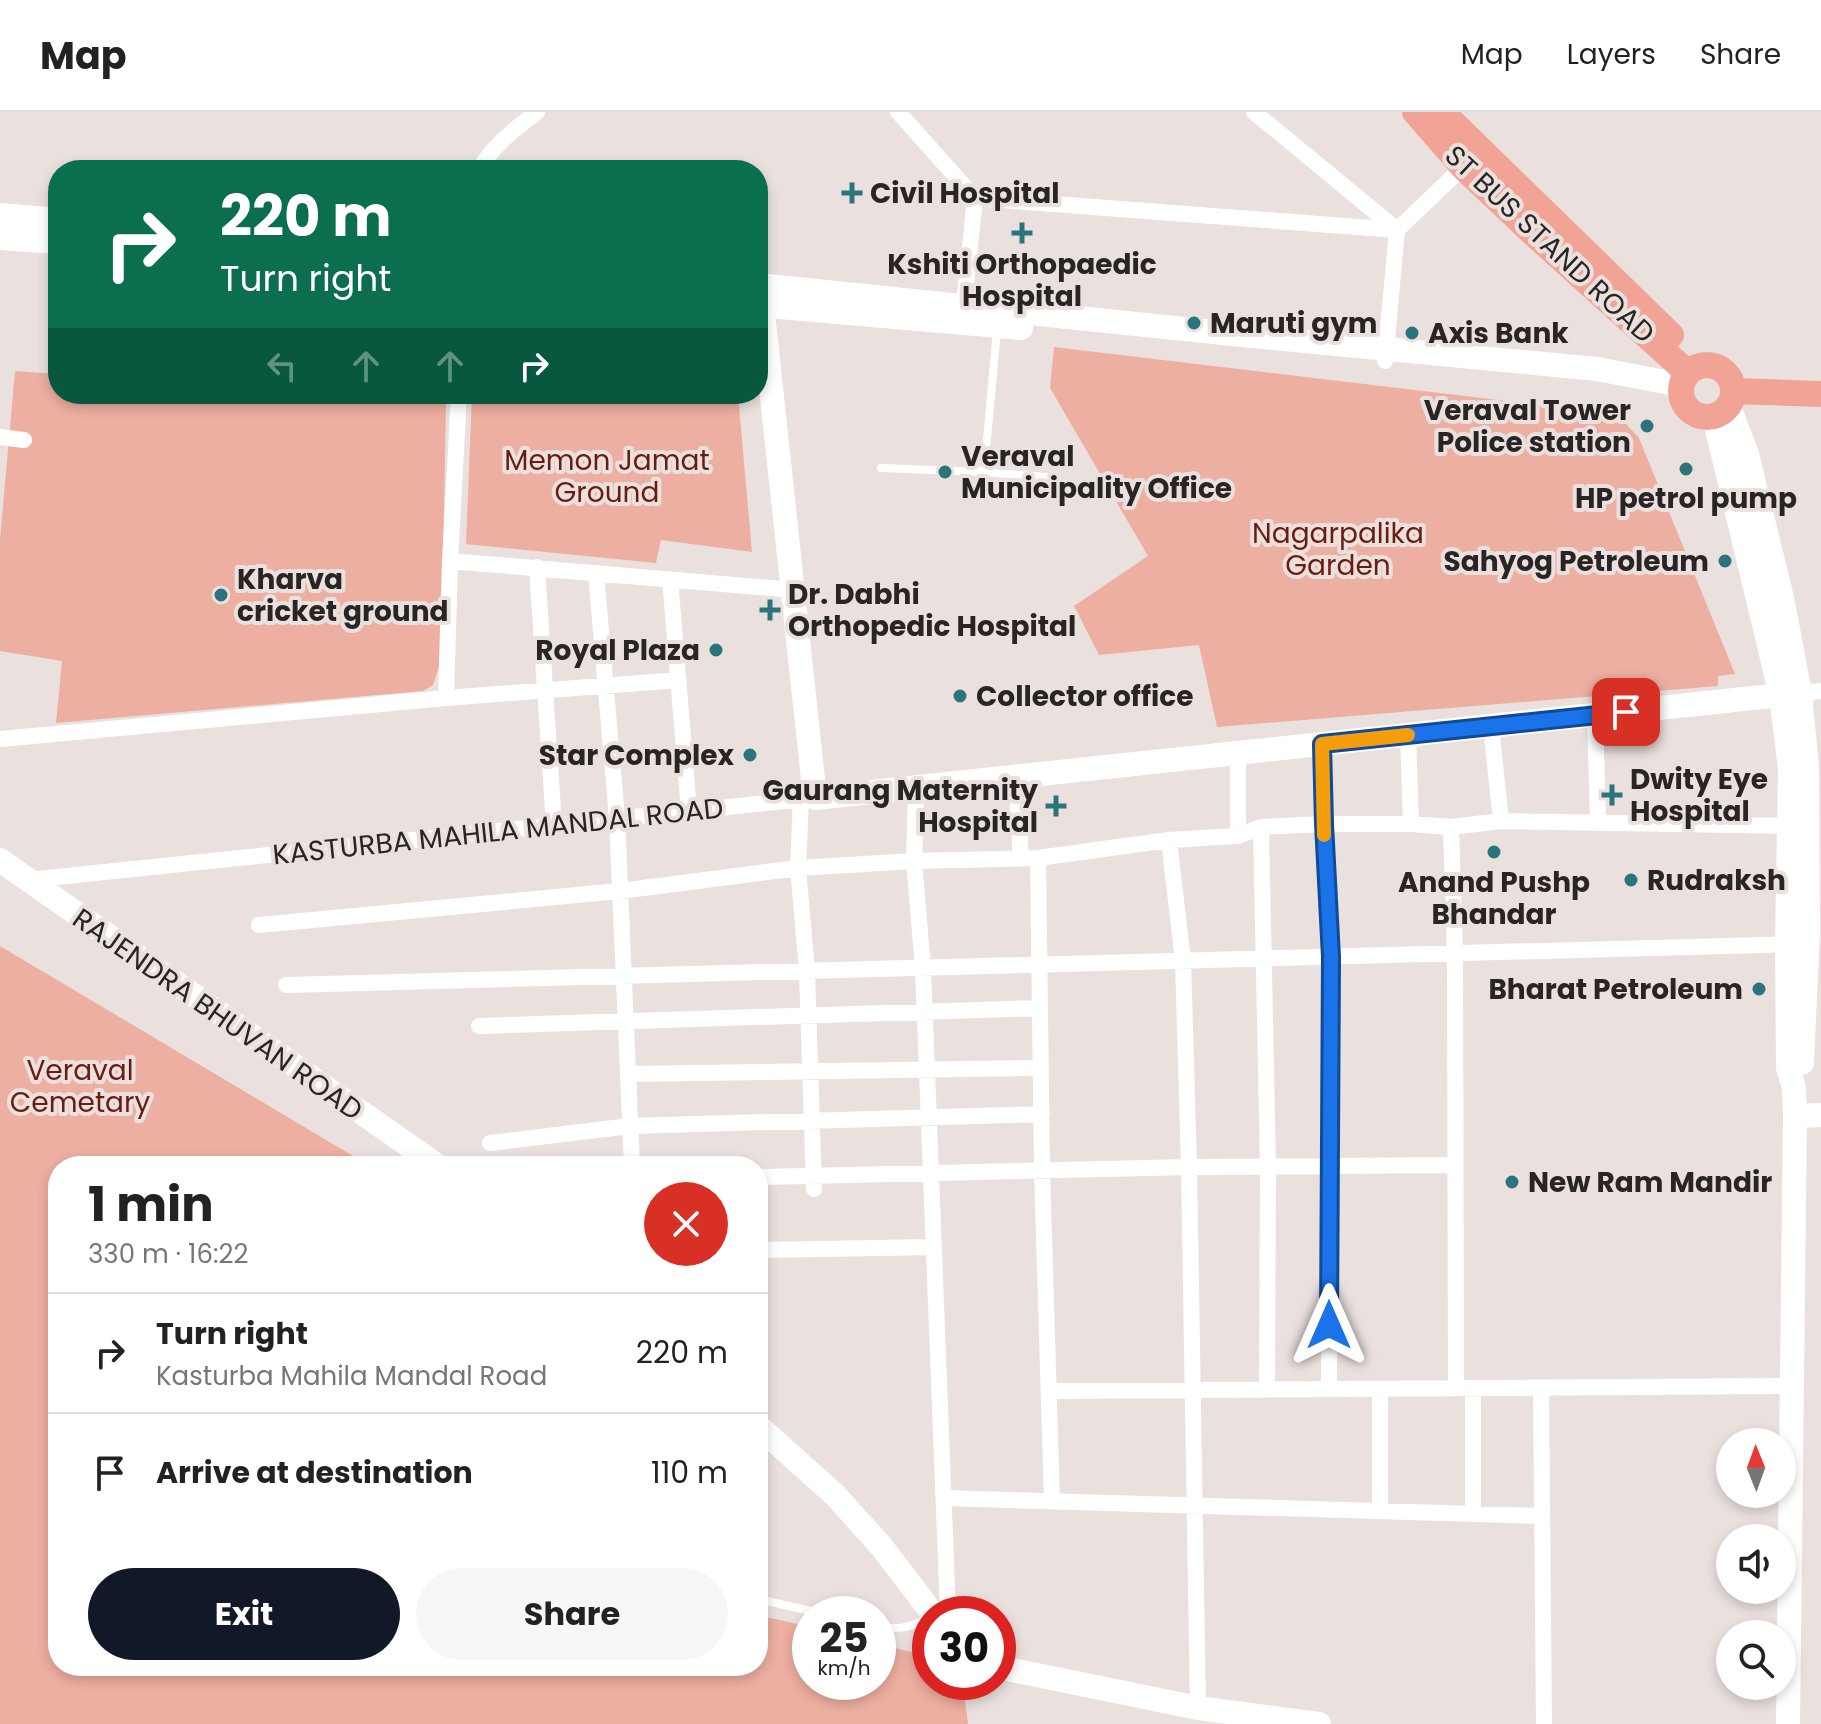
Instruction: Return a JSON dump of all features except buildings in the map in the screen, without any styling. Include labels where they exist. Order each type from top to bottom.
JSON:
[{"type":"main road","name":"ST BUS STAND ROAD","points":[[1415,112],[1463,167],[1688,379]]},
{"type":"main road","name":"ST BUS STAND ROAD","points":[[1442,112],[1688,379]]},
{"type":"main road","points":[[1725,405],[1732,383],[1723,370],[1715,366],[1688,379],[1683,403],[1688,410],[1705,418],[1725,405],[1821,394]]},
{"type":"street","points":[[898,112],[975,198],[1397,230]]},
{"type":"street","points":[[1254,112],[1397,230]]},
{"type":"street","points":[[485,160],[533,113]]},
{"type":"street","points":[[1386,355],[1397,230],[1463,167]]},
{"type":"street","points":[[963,314],[975,198]]},
{"type":"street","points":[[0,215],[48,219]]},
{"type":"street","points":[[0,238],[48,241]]},
{"type":"street","points":[[768,296],[1252,343],[1688,379]]},
{"type":"street","points":[[768,364],[794,590],[808,798],[798,868],[807,971],[814,1182]]},
{"type":"street","points":[[446,698],[458,404]]},
{"type":"street","points":[[1725,405],[1747,454],[1782,598],[1801,693],[1814,767],[1799,826]]},
{"type":"street","points":[[0,437],[24,440]]},
{"type":"street","points":[[450,561],[794,590]]},
{"type":"street","points":[[537,567],[554,825]]},
{"type":"street","points":[[596,573],[617,818],[632,1156]]},
{"type":"street","points":[[670,579],[689,811]]},
{"type":"street","points":[[0,739],[679,680]]},
{"type":"street","points":[[1788,1724],[1795,1116],[1794,1088],[1788,1068],[1797,944],[1799,826],[1790,769],[1801,693]]},
{"type":"street","name":"KASTURBA MAHILA MANDAL ROAD","points":[[26,880],[1801,693]]},
{"type":"street","points":[[1595,715],[1598,821]]},
{"type":"street","points":[[1491,726],[1501,821]]},
{"type":"street","points":[[1408,735],[1411,824]]},
{"type":"street","points":[[1322,744],[1331,957],[1329,1389]]},
{"type":"street","points":[[1238,753],[1238,836]]},
{"type":"street","points":[[1016,777],[1029,858],[1040,965],[1042,1171],[1052,1501]]},
{"type":"street","points":[[916,787],[914,861],[925,1012],[947,1596]]},
{"type":"street","points":[[259,925],[620,891],[798,868],[1029,858],[1169,840],[1238,836],[1261,827],[1411,824],[1451,827],[1501,821],[1799,826]]},
{"type":"street","points":[[1261,827],[1268,1167],[1267,1389]]},
{"type":"street","points":[[1451,827],[1455,954],[1455,1165],[1473,1514]]},
{"type":"street","points":[[1169,840],[1183,961],[1198,1708]]},
{"type":"street","name":"RAJENDRA BHUVAN ROAD","points":[[0,860],[424,1156]]},
{"type":"street","points":[[286,985],[1797,944]]},
{"type":"street","points":[[479,1026],[1040,1008]]},
{"type":"street","points":[[628,1074],[1041,1068]]},
{"type":"street","points":[[490,1143],[630,1126],[1042,1114]]},
{"type":"street","points":[[1795,1116],[1821,1115]]},
{"type":"street","points":[[768,1178],[814,1182],[931,1173],[1455,1165]]},
{"type":"street","points":[[768,1250],[934,1247]]},
{"type":"street","points":[[1049,1391],[1792,1386]]},
{"type":"street","points":[[1541,1388],[1544,1724]]},
{"type":"street","points":[[1380,1389],[1380,1511]]},
{"type":"street","points":[[768,1435],[844,1504],[881,1546],[918,1596]]},
{"type":"street","points":[[944,1498],[1542,1516]]},
{"type":"street","points":[[1016,1671],[1198,1708],[1226,1718],[1319,1724]]},
{"type":"lane","points":[[984,472],[999,318]]},
{"type":"lane","points":[[881,468],[1057,478]]},
{"type":"lane","points":[[768,1601],[792,1607]]},
{"type":"green space","name":"Nagarpalika Garden","points":[[1054,347],[1617,414],[1639,438],[1735,674],[1718,676],[1718,686],[1217,727],[1199,645],[1099,655],[1074,606],[1148,556],[1050,388]]},
{"type":"green space","name":"Kharva cricket ground","points":[[15,371],[48,373],[48,404],[446,404],[441,661],[433,685],[423,691],[56,723],[62,661],[0,651],[0,540]]},
{"type":"green space","name":"Memon Jamat Ground","points":[[472,404],[739,404],[752,552],[661,540],[656,563],[466,544]]},
{"type":"green space","name":"Veraval Cemetary","points":[[0,946],[353,1156],[48,1156],[48,1676],[768,1676],[768,1617],[792,1623],[792,1700],[896,1700],[896,1648],[912,1652],[912,1700],[965,1700],[968,1724],[0,1724]]},
{"type":"slow traffic","points":[[1324,835],[1322,744],[1408,735]]},
{"type":"place","name":"Civil Hospital","points":[[852,193]]},
{"type":"place","name":"Kshiti Orthopaedic Hospital","points":[[1022,233]]},
{"type":"place","name":"Maruti gym","points":[[1194,323]]},
{"type":"place","name":"Axis Bank","points":[[1412,333]]},
{"type":"place","name":"Veraval Tower Police station","points":[[1647,426]]},
{"type":"place","name":"HP petrol pump","points":[[1686,469]]},
{"type":"place","name":"Veraval Municipality Office","points":[[945,472]]},
{"type":"place","name":"Sahyog Petroleum","points":[[1725,561]]},
{"type":"place","name":"Kharva cricket ground","points":[[221,595]]},
{"type":"place","name":"Dr. Dabhi Orthopedic Hospital","points":[[770,610]]},
{"type":"place","name":"Royal Plaza","points":[[716,650]]},
{"type":"place","name":"Collector office","points":[[960,696]]},
{"type":"place","name":"Star Complex","points":[[750,755]]},
{"type":"place","name":"Dwity Eye Hospital","points":[[1612,795]]},
{"type":"place","name":"Gaurang Maternity Hospital","points":[[1056,806]]},
{"type":"place","name":"Anand Pushp Bhandar","points":[[1494,852]]},
{"type":"place","name":"Rudraksh","points":[[1631,880]]},
{"type":"place","name":"Bharat Petroleum","points":[[1759,989]]},
{"type":"place","name":"New Ram Mandir","points":[[1512,1182]]},
{"type":"route","points":[[1329,1325],[1331,957],[1322,744],[1626,712]]}]
